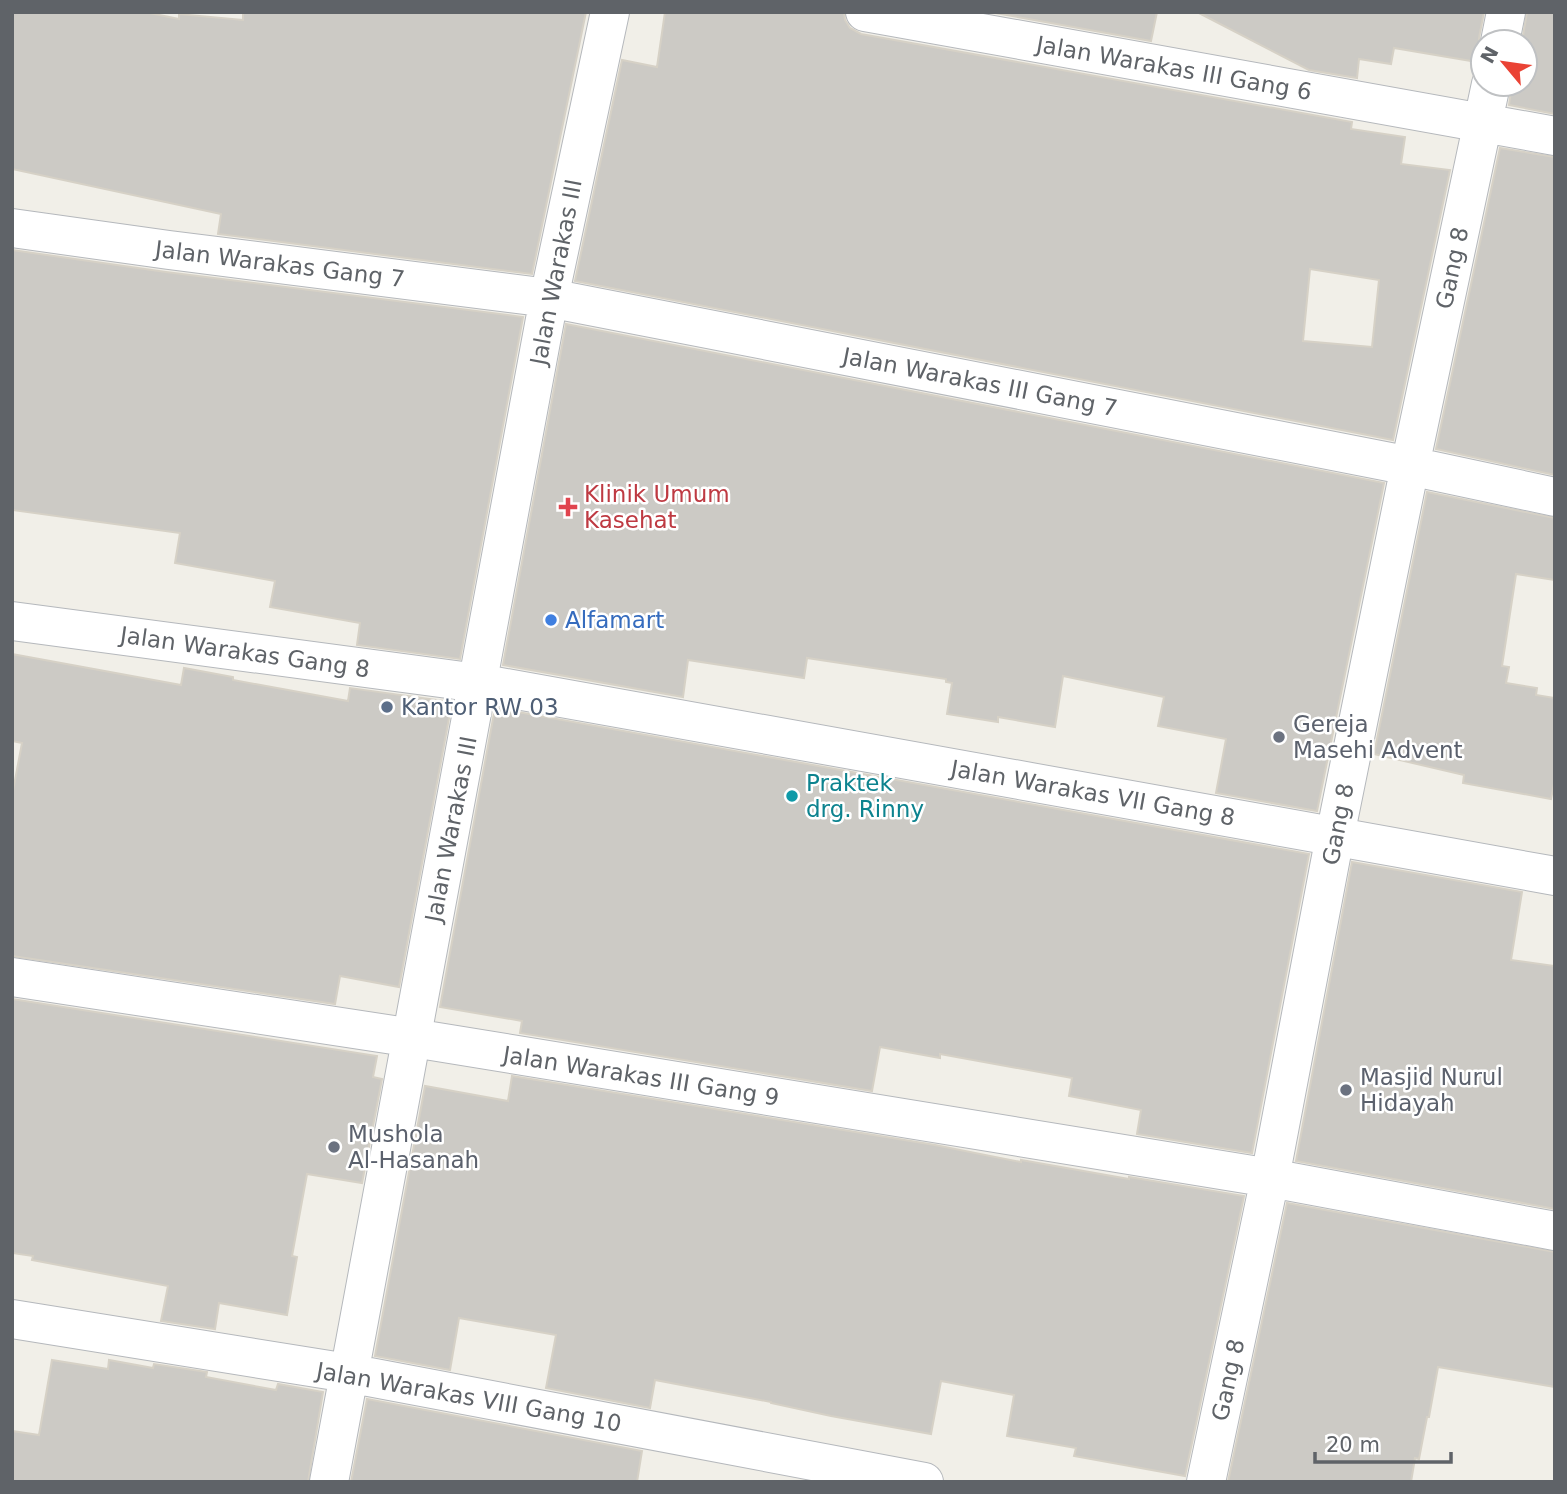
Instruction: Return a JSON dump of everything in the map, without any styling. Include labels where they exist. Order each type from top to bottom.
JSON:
[{"type":"street","name":"Jalan Warakas III","points":[[329,1482],[549,298],[610,12]]},
{"type":"street","name":"Jalan Warakas III Gang 6","points":[[865,12],[1555,136]]},
{"type":"street","name":"Gang 8","points":[[1206,1482],[1270,1178],[1335,836],[1410,466],[1488,98]]},
{"type":"street","name":"Jalan Warakas Gang 7","points":[[12,228],[549,298]]},
{"type":"street","name":"Jalan Warakas III Gang 7","points":[[549,298],[1410,466],[1555,497]]},
{"type":"street","name":"Jalan Warakas Gang 8","points":[[12,621],[478,683]]},
{"type":"street","name":"Jalan Warakas VII Gang 8","points":[[478,683],[1335,836]]},
{"type":"street","points":[[1335,836],[1555,876]]},
{"type":"street","name":"Jalan Warakas III Gang 9","points":[[12,976],[413,1038],[1270,1178],[1555,1231]]},
{"type":"street","name":"Jalan Warakas VIII Gang 10","points":[[12,1319],[348,1373],[924,1482]]},
{"type":"building","points":[[12,12],[145,12],[179,19],[179,14],[243,20],[243,12],[586,12],[532,274],[218,234],[221,214],[12,169]]},
{"type":"building","points":[[665,12],[844,12],[850,28],[861,34],[1352,122],[1351,129],[1405,137],[1401,164],[1450,170],[1393,440],[575,281],[622,60],[657,67]],"holes":[[[1310,269],[1379,280],[1372,347],[1303,341]]]},
{"type":"building","points":[[990,12],[1157,12],[1151,41]]},
{"type":"building","points":[[1197,12],[1484,12],[1481,28],[1469,28],[1469,61],[1394,48],[1391,64],[1359,59],[1357,78],[1309,70]]},
{"type":"building","points":[[1527,12],[1555,12],[1555,114],[1509,105],[1510,98],[1539,98],[1539,28],[1524,28]]},
{"type":"building","points":[[1500,148],[1555,157],[1555,475],[1436,449]]},
{"type":"building","points":[[12,250],[523,317],[460,659],[357,645],[360,623],[270,607],[275,581],[175,563],[180,533],[12,510]]},
{"type":"building","points":[[566,324],[1384,483],[1317,811],[1216,793],[1226,739],[1158,726],[1164,697],[1063,676],[1055,727],[998,717],[998,722],[947,714],[952,683],[946,682],[946,679],[807,658],[804,678],[688,660],[683,697],[503,665]]},
{"type":"building","points":[[1427,492],[1555,518],[1555,580],[1516,574],[1502,666],[1509,667],[1506,683],[1537,688],[1536,695],[1555,698],[1555,779],[1551,799],[1463,783],[1464,775],[1374,754]]},
{"type":"building","points":[[12,654],[181,685],[184,668],[348,701],[350,688],[452,702],[399,987],[340,976],[335,1004],[12,956],[12,796],[22,743],[12,741]]},
{"type":"building","points":[[495,708],[1309,854],[1252,1153],[1137,1134],[1141,1110],[1069,1096],[1072,1078],[940,1054],[940,1058],[880,1047],[872,1091],[520,1033],[522,1021],[440,1007]]},
{"type":"building","points":[[1352,862],[1522,892],[1511,960],[1555,966],[1555,1209],[1296,1161]]},
{"type":"building","points":[[12,999],[377,1056],[373,1077],[382,1079],[362,1183],[307,1174],[292,1256],[297,1257],[287,1315],[219,1303],[215,1329],[161,1321],[168,1286],[32,1260],[33,1256],[12,1253]]},
{"type":"building","points":[[512,1076],[935,1145],[1021,1162],[1244,1196],[1185,1476],[1074,1456],[1076,1448],[1007,1436],[1014,1395],[941,1381],[931,1434],[655,1380],[650,1408],[546,1388],[556,1335],[459,1318],[450,1370],[375,1356],[425,1086],[508,1101]]},
{"type":"building","points":[[1287,1203],[1555,1252],[1555,1387],[1438,1367],[1429,1417],[1419,1459],[1415,1458],[1411,1482],[1228,1482]]},
{"type":"building","points":[[52,1360],[108,1369],[109,1360],[153,1368],[154,1364],[207,1372],[206,1377],[276,1390],[278,1384],[323,1392],[308,1482],[12,1482],[12,1431],[39,1435]]},
{"type":"building","points":[[367,1399],[642,1451],[637,1482],[351,1482]]},
{"type":"place","name":"Klinik Umum Kasehat","points":[[568,507]]},
{"type":"place","name":"Alfamart","points":[[551,620]]},
{"type":"place","name":"Kantor RW 03","points":[[387,707]]},
{"type":"place","name":"Gereja Masehi Advent","points":[[1279,737]]},
{"type":"place","name":"Praktek drg. Rinny","points":[[792,796]]},
{"type":"place","name":"Masjid Nurul Hidayah","points":[[1346,1090]]},
{"type":"place","name":"Mushola Al-Hasanah","points":[[334,1147]]}]
